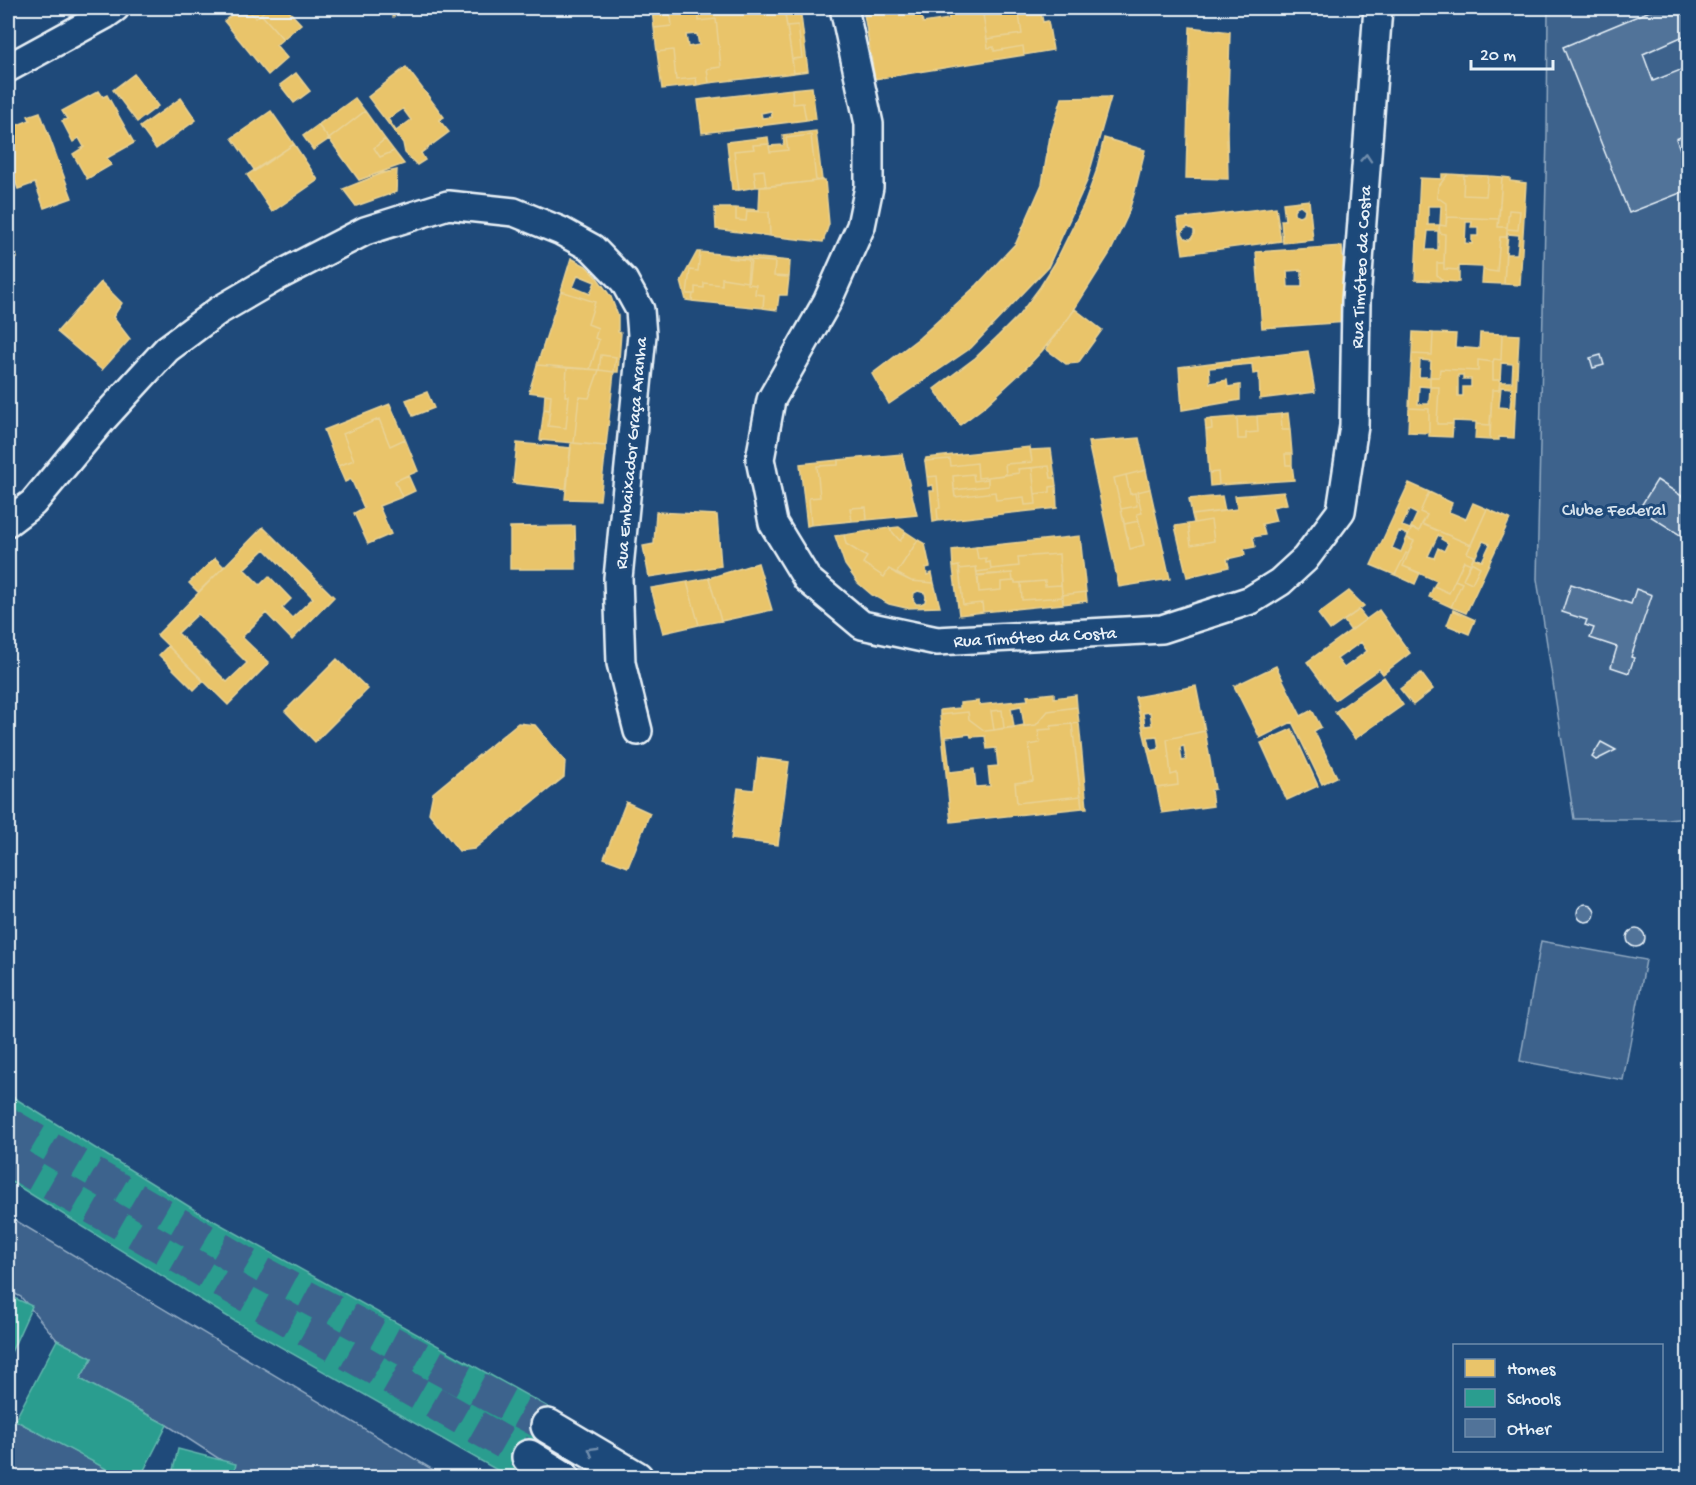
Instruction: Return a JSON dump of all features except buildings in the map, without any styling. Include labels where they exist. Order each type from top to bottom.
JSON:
[{"type":"highway","points":[[548,1426],[636,1478]]},
{"type":"highway","points":[[530,1457],[564,1478]]},
{"type":"street","points":[[8,68],[115,8]]},
{"type":"street","name":"Rua Timóteo da Costa","points":[[844,8],[869,124],[869,187],[861,226],[827,302],[771,400],[760,459],[773,523],[807,579],[862,625],[937,640],[1162,629],[1251,600],[1280,582],[1305,559],[1341,511],[1354,426],[1356,301],[1378,8]]},
{"type":"street","name":"Rua Embaixador Graça Aranha","points":[[8,522],[33,504],[101,421],[167,349],[218,311],[278,276],[365,231],[448,205],[514,212],[561,231],[592,248],[624,281],[640,310],[642,335],[618,578],[621,663],[638,731]]},
{"type":"green space","name":"Clube Federal","points":[[1548,8],[1688,8],[1688,817],[1574,819],[1537,579]]},
{"type":"green space","points":[[1541,941],[1646,960],[1623,1080],[1520,1061]]},
{"type":"green space","points":[[8,1216],[445,1477],[247,1477],[167,1425],[80,1379],[92,1358],[57,1340],[21,1297],[8,1290]]},
{"type":"green space","points":[[8,1420],[15,1420],[123,1477],[8,1477]]},
{"type":"tunnel","points":[[8,1124],[258,1271],[548,1426]]},
{"type":"tunnel","points":[[8,1159],[529,1457]]}]
